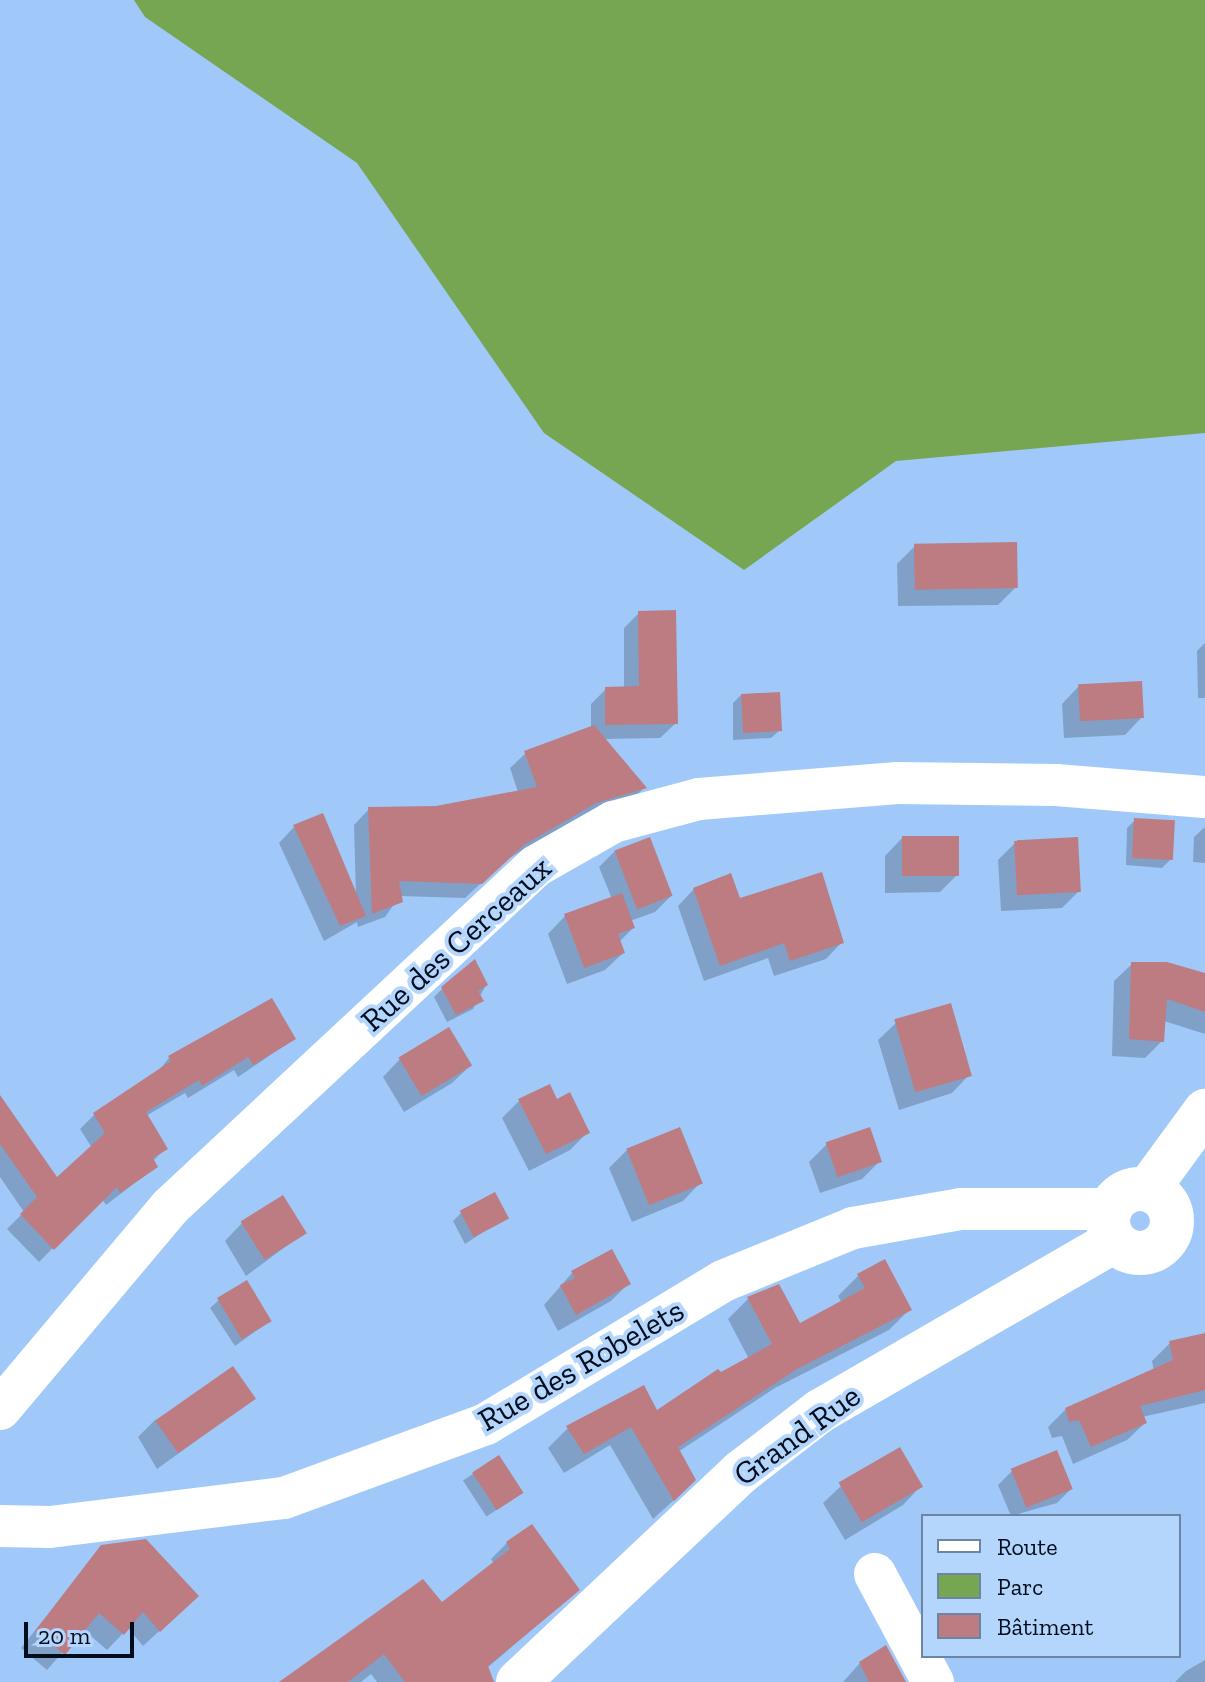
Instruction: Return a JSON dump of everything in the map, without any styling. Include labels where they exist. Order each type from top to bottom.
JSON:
[{"type":"street","name":"Rue des Cerceaux","points":[[0,1409],[170,1207],[536,866],[613,822],[699,799],[897,783],[1056,785],[1205,797]]},
{"type":"street","points":[[1124,1213],[1205,1111]]},
{"type":"street","points":[[1124,1213],[1167,1202],[1187,1236]]},
{"type":"street","name":"Rue des Robelets","points":[[0,1526],[50,1527],[284,1498],[486,1424],[723,1281],[853,1228],[961,1209],[1124,1213]]},
{"type":"street","name":"Grand Rue","points":[[518,1682],[741,1472],[820,1411],[1124,1213]]},
{"type":"street","points":[[875,1574],[933,1682]]},
{"type":"green space","points":[[134,0],[1205,0],[1205,433],[896,461],[744,570],[544,433],[357,163],[145,17]]},
{"type":"building","points":[[1017,542],[1018,588],[915,590],[914,544]]},
{"type":"building","points":[[676,610],[678,724],[605,725],[605,687],[639,686],[638,611]]},
{"type":"building","points":[[1142,681],[1144,718],[1080,721],[1078,684]]},
{"type":"building","points":[[780,692],[782,731],[743,733],[741,694]]},
{"type":"building","points":[[594,725],[647,788],[596,803],[524,845],[482,884],[399,881],[403,902],[372,914],[368,807],[436,806],[537,787],[524,751]]},
{"type":"building","points":[[323,813],[366,916],[340,926],[293,825]]},
{"type":"building","points":[[1134,818],[1175,820],[1173,860],[1132,858]]},
{"type":"building","points":[[902,836],[959,836],[959,876],[902,876]]},
{"type":"building","points":[[650,837],[673,896],[637,909],[615,851]]},
{"type":"building","points":[[1078,837],[1081,892],[1017,895],[1014,840]]},
{"type":"building","points":[[822,872],[844,943],[790,961],[784,943],[720,966],[693,888],[731,873],[740,898]]},
{"type":"building","points":[[622,893],[635,928],[618,934],[625,953],[584,968],[564,914]]},
{"type":"building","points":[[475,959],[488,985],[478,991],[484,1001],[456,1015],[441,987]]},
{"type":"building","points":[[1131,962],[1167,962],[1205,973],[1205,1012],[1167,999],[1164,1042],[1129,1039]]},
{"type":"building","points":[[272,998],[296,1039],[253,1065],[248,1057],[202,1086],[199,1080],[146,1112],[168,1149],[153,1158],[158,1167],[120,1193],[117,1187],[54,1250],[20,1214],[37,1197],[0,1144],[0,1095],[57,1177],[105,1133],[93,1113],[171,1061],[168,1056]]},
{"type":"building","points":[[951,1003],[972,1076],[915,1092],[894,1019]]},
{"type":"building","points":[[449,1027],[472,1066],[422,1096],[398,1057]]},
{"type":"building","points":[[550,1084],[557,1099],[570,1092],[590,1133],[546,1154],[518,1099]]},
{"type":"building","points":[[680,1127],[703,1184],[649,1205],[626,1149]]},
{"type":"building","points":[[870,1127],[882,1162],[838,1177],[826,1142]]},
{"type":"building","points":[[495,1192],[509,1218],[474,1237],[460,1211]]},
{"type":"building","points":[[283,1195],[307,1233],[264,1260],[241,1221]]},
{"type":"building","points":[[612,1249],[631,1284],[576,1315],[560,1285],[575,1278],[571,1271]]},
{"type":"building","points":[[885,1259],[912,1310],[797,1369],[678,1447],[696,1480],[674,1501],[631,1427],[584,1454],[566,1426],[644,1385],[657,1410],[718,1369],[721,1372],[772,1344],[747,1297],[779,1284],[800,1323],[865,1288],[857,1274]]},
{"type":"building","points":[[247,1280],[272,1321],[242,1339],[217,1298]]},
{"type":"building","points":[[1205,1333],[1205,1390],[1140,1406],[1147,1423],[1091,1447],[1079,1420],[1069,1422],[1065,1408],[1173,1360],[1169,1341]]},
{"type":"building","points":[[233,1366],[256,1399],[178,1453],[155,1420]]},
{"type":"building","points":[[900,1447],[923,1487],[862,1522],[839,1482]]},
{"type":"building","points":[[1057,1450],[1073,1489],[1026,1508],[1011,1469]]},
{"type":"building","points":[[499,1455],[524,1493],[497,1510],[472,1472]]},
{"type":"building","points":[[532,1524],[580,1590],[488,1666],[494,1682],[405,1682],[384,1654],[348,1682],[279,1682],[423,1579],[442,1602],[510,1549],[506,1542]]},
{"type":"building","points":[[146,1539],[199,1596],[160,1632],[143,1612],[124,1635],[99,1613],[65,1655],[35,1631],[101,1545]]},
{"type":"building","points":[[886,1645],[906,1682],[869,1682],[859,1662]]}]
